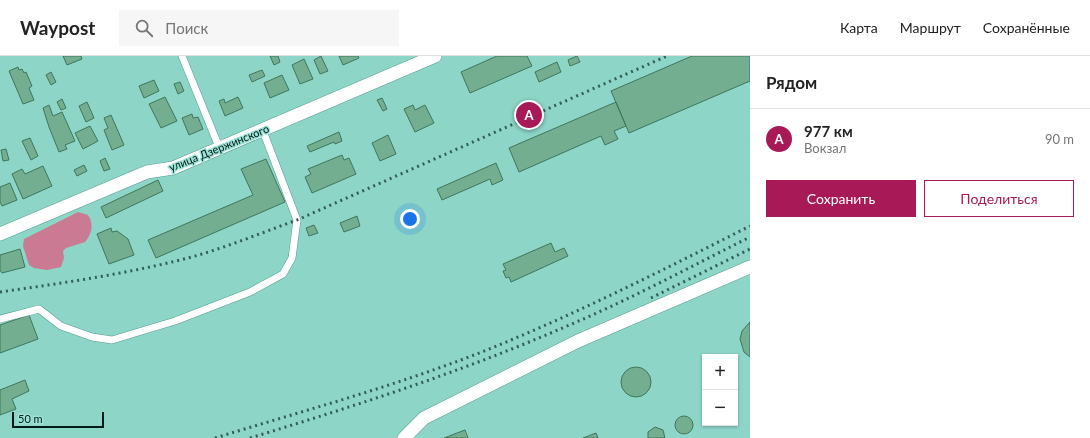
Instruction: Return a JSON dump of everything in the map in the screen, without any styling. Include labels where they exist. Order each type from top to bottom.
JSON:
[{"type":"street","name":"улица Дзержинского","points":[[0,234],[147,172],[172,168],[219,147],[263,131],[435,56]]},
{"type":"street","points":[[404,438],[424,418],[578,341],[750,267]]},
{"type":"lane","points":[[182,56],[219,147]]},
{"type":"lane","points":[[0,319],[39,309],[61,326],[92,337],[112,340],[175,321],[228,301],[250,292],[283,274],[292,258],[297,220],[263,131]]},
{"type":"shaded area","points":[[78,212],[88,215],[92,225],[91,232],[85,242],[66,248],[63,251],[64,258],[61,267],[47,270],[34,268],[29,265],[23,246],[24,239]]},
{"type":"building","points":[[63,56],[81,56],[82,59],[67,65]]},
{"type":"building","points":[[270,56],[278,56],[280,62],[274,65]]},
{"type":"building","points":[[321,56],[328,71],[320,74],[314,60]]},
{"type":"building","points":[[339,56],[358,56],[359,58],[343,65]]},
{"type":"building","points":[[497,56],[527,56],[532,66],[470,93],[461,72]]},
{"type":"building","points":[[577,56],[580,62],[570,66],[568,60]]},
{"type":"building","points":[[692,56],[750,56],[750,81],[629,133],[611,91]]},
{"type":"building","points":[[304,59],[313,79],[300,84],[292,65]]},
{"type":"building","points":[[557,62],[561,72],[539,82],[535,72]]},
{"type":"building","points":[[18,67],[19,70],[22,69],[24,73],[26,72],[32,86],[29,88],[34,100],[23,104],[9,71]]},
{"type":"building","points":[[262,70],[265,76],[252,82],[249,75]]},
{"type":"building","points":[[51,72],[56,82],[51,85],[46,75]]},
{"type":"building","points":[[282,75],[289,90],[270,98],[264,83]]},
{"type":"building","points":[[154,80],[159,91],[144,98],[139,86]]},
{"type":"building","points":[[180,82],[184,91],[178,94],[174,84]]},
{"type":"building","points":[[165,97],[177,121],[161,128],[149,104]]},
{"type":"building","points":[[238,97],[243,108],[225,116],[219,101],[224,99],[225,103]]},
{"type":"building","points":[[382,98],[387,109],[383,111],[377,100]]},
{"type":"building","points":[[62,99],[66,108],[61,110],[57,102]]},
{"type":"building","points":[[87,102],[94,118],[86,122],[79,106]]},
{"type":"building","points":[[616,102],[626,126],[614,131],[618,139],[605,145],[601,136],[519,172],[509,148]]},
{"type":"building","points":[[49,105],[53,116],[62,112],[75,141],[65,145],[67,149],[59,152],[43,108]]},
{"type":"building","points":[[413,105],[415,110],[425,105],[434,123],[415,132],[404,109]]},
{"type":"building","points":[[192,114],[193,118],[198,117],[203,129],[189,135],[182,118]]},
{"type":"building","points":[[111,115],[124,145],[112,150],[104,130],[108,128],[104,118]]},
{"type":"building","points":[[90,126],[98,141],[83,149],[75,133]]},
{"type":"building","points":[[339,132],[342,141],[335,144],[334,142],[310,152],[307,146]]},
{"type":"building","points":[[388,135],[396,154],[380,161],[372,143]]},
{"type":"building","points":[[30,138],[38,156],[31,160],[22,141]]},
{"type":"building","points":[[6,149],[9,160],[3,161],[1,150]]},
{"type":"building","points":[[342,155],[344,160],[349,158],[356,174],[312,193],[305,177],[311,174],[308,169]]},
{"type":"building","points":[[105,158],[110,169],[104,171],[100,161]]},
{"type":"building","points":[[266,159],[285,202],[156,258],[148,240],[253,195],[241,169]]},
{"type":"building","points":[[496,163],[503,180],[492,185],[490,179],[442,200],[437,189]]},
{"type":"building","points":[[84,165],[87,171],[77,176],[74,170]]},
{"type":"building","points":[[43,166],[52,186],[23,199],[12,174],[22,169],[25,174]]},
{"type":"building","points":[[158,180],[163,191],[106,218],[101,207]]},
{"type":"building","points":[[10,183],[17,200],[2,206],[0,202],[0,187]]},
{"type":"building","points":[[357,216],[360,226],[344,232],[340,223]]},
{"type":"building","points":[[314,225],[318,233],[309,236],[306,228]]},
{"type":"building","points":[[111,228],[112,232],[117,231],[128,239],[134,255],[109,264],[97,234]]},
{"type":"building","points":[[551,243],[555,252],[564,248],[568,256],[511,282],[509,277],[506,278],[503,271],[506,270],[503,264]]},
{"type":"building","points":[[20,249],[25,267],[2,273],[0,270],[0,255]]},
{"type":"building","points":[[29,315],[38,339],[0,353],[0,325]]},
{"type":"building","points":[[750,322],[750,357],[744,352],[740,339],[742,331]]},
{"type":"building","points":[[636,367],[642,368],[650,376],[650,388],[642,396],[636,397],[630,396],[622,388],[621,382],[622,376],[630,368]]},
{"type":"building","points":[[25,380],[29,391],[12,399],[16,409],[0,415],[0,390]]},
{"type":"building","points":[[684,416],[690,419],[693,425],[690,431],[684,434],[678,431],[675,425],[678,419]]},
{"type":"building","points":[[655,427],[663,430],[665,438],[648,438],[648,432]]},
{"type":"building","points":[[465,430],[468,438],[444,438]]},
{"type":"building","points":[[596,433],[598,438],[583,438]]},
{"type":"railway","points":[[0,292],[71,282],[141,269],[188,258],[229,245],[297,220],[667,56]]},
{"type":"railway","points":[[215,438],[322,406],[464,359],[531,332],[594,303],[750,226]]},
{"type":"railway","points":[[250,438],[331,413],[450,373],[489,358],[590,316],[750,237]]},
{"type":"railway","points":[[651,298],[750,249]]},
{"type":"place","name":"977 км","points":[[529,115]]}]
